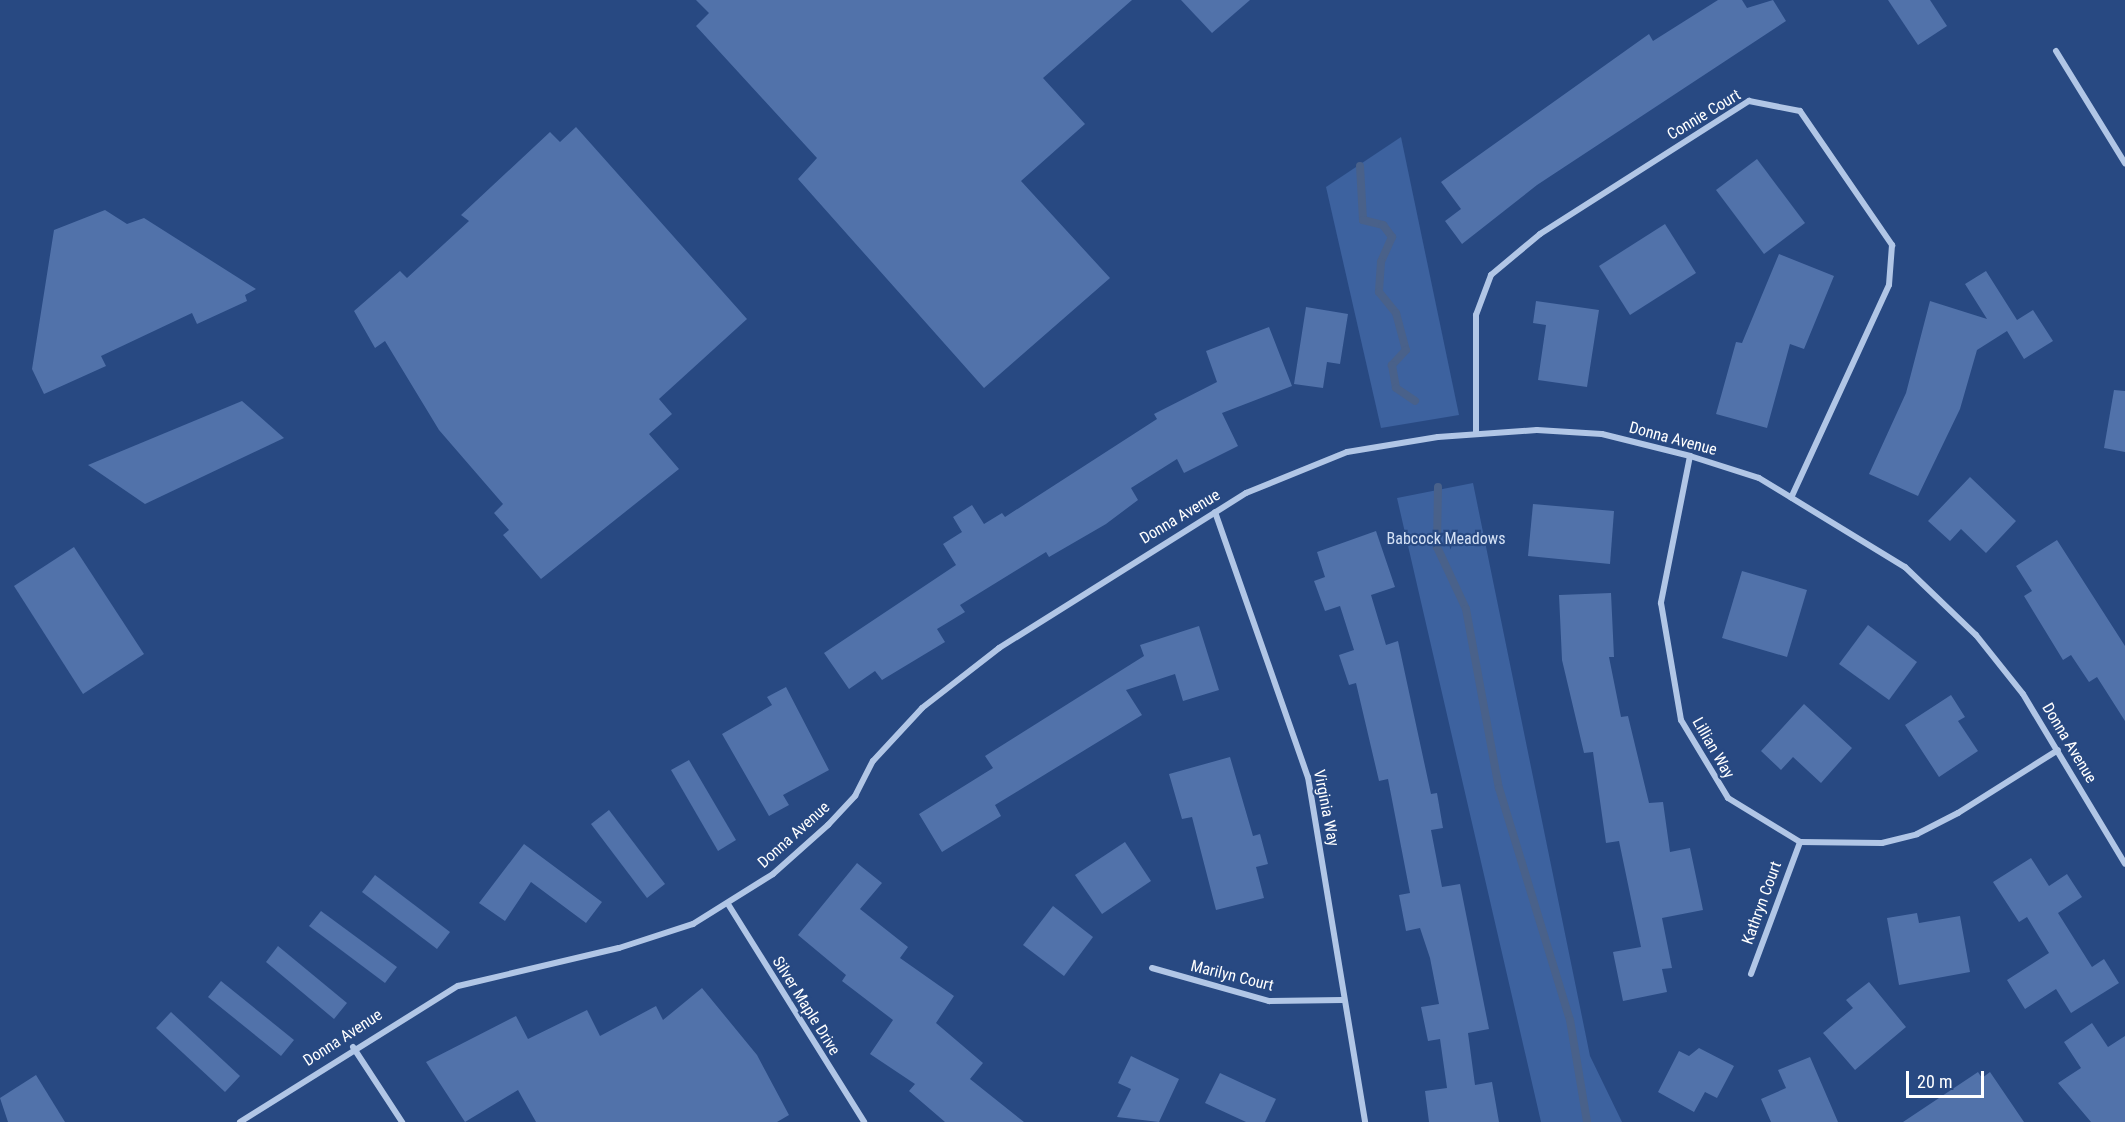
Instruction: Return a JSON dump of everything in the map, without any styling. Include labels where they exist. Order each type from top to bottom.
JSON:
[{"type":"street","points":[[2056,51],[2125,163]]},
{"type":"street","name":"Connie Court","points":[[1476,432],[1476,315],[1491,275],[1540,234],[1749,101],[1800,111],[1892,245],[1889,285],[1791,498]]},
{"type":"street","name":"Donna Avenue","points":[[240,1122],[353,1047],[458,986],[659,936],[728,904],[828,825],[855,796],[873,761],[946,688],[999,648],[1215,512],[1282,477],[1347,452],[1476,432],[1602,434],[1690,456],[1759,478],[1905,567],[1976,635],[2058,750],[2125,864]]},
{"type":"street","name":"Lillian Way","points":[[1690,456],[1661,603],[1681,720],[1728,798],[1800,842]]},
{"type":"street","name":"Virginia Way","points":[[1215,512],[1308,777],[1343,1000],[1365,1122]]},
{"type":"street","points":[[1800,842],[1882,843],[1917,834],[2058,750]]},
{"type":"street","name":"Kathryn Court","points":[[1751,974],[1800,842]]},
{"type":"street","name":"Silver Maple Drive","points":[[728,904],[864,1122]]},
{"type":"street","name":"Marilyn Court","points":[[1152,968],[1269,1001],[1343,1000]]},
{"type":"street","points":[[353,1047],[402,1122]]},
{"type":"green space","points":[[1401,137],[1459,415],[1381,428],[1326,187]]},
{"type":"green space","name":"Babcock Meadows","points":[[1473,483],[1590,1056],[1622,1122],[1541,1122],[1397,498]]},
{"type":"building","points":[[696,0],[1132,0],[1043,78],[1085,124],[1021,181],[1110,278],[984,388],[798,179],[817,158],[696,26],[709,13]]},
{"type":"building","points":[[1181,0],[1250,0],[1212,33]]},
{"type":"building","points":[[1718,0],[1742,0],[1747,8],[1773,0],[1786,21],[1537,185],[1462,244],[1445,221],[1461,209],[1441,182],[1649,34],[1653,41]]},
{"type":"building","points":[[1888,0],[1930,0],[1947,26],[1918,45]]},
{"type":"building","points":[[576,127],[747,319],[659,399],[672,414],[649,434],[679,469],[541,579],[503,535],[509,530],[494,513],[503,504],[439,430],[385,341],[375,348],[354,311],[400,271],[407,278],[469,221],[461,215],[550,132],[560,142]]},
{"type":"building","points":[[1757,159],[1805,223],[1764,254],[1716,190]]},
{"type":"building","points":[[105,210],[127,224],[144,218],[256,289],[245,295],[247,301],[197,324],[192,313],[101,356],[106,366],[44,394],[32,369],[54,230]]},
{"type":"building","points":[[1665,224],[1696,273],[1630,315],[1599,266]]},
{"type":"building","points":[[1779,254],[1834,276],[1804,349],[1790,344],[1767,428],[1716,414],[1736,342],[1742,343]]},
{"type":"building","points":[[1986,271],[2017,320],[2033,310],[2053,341],[2024,359],[2007,331],[1977,350],[1960,409],[1918,496],[1869,474],[1906,393],[1930,301],[1987,319],[1965,284]]},
{"type":"building","points":[[1536,301],[1599,310],[1587,387],[1538,380],[1546,325],[1533,323]]},
{"type":"building","points":[[1306,307],[1348,314],[1340,364],[1327,362],[1323,388],[1294,384]]},
{"type":"building","points":[[1269,327],[1292,386],[1222,413],[1238,446],[1184,473],[1177,459],[1131,488],[1138,500],[1106,524],[1049,557],[1046,552],[960,605],[965,612],[937,629],[945,642],[882,680],[875,671],[849,689],[824,653],[956,565],[943,544],[962,532],[953,517],[972,505],[984,524],[1002,513],[1005,517],[1157,419],[1154,414],[1217,382],[1206,351]]},
{"type":"building","points":[[2114,390],[2125,391],[2125,452],[2104,448]]},
{"type":"building","points":[[242,401],[284,438],[145,504],[88,465]]},
{"type":"building","points":[[1970,477],[2016,521],[1986,553],[1961,529],[1950,541],[1928,521]]},
{"type":"building","points":[[1533,504],[1614,511],[1610,564],[1528,556]]},
{"type":"building","points":[[1376,531],[1395,587],[1371,595],[1386,645],[1398,641],[1431,794],[1437,793],[1443,828],[1431,830],[1442,887],[1460,884],[1489,1029],[1468,1033],[1475,1085],[1492,1082],[1499,1122],[1429,1122],[1425,1091],[1447,1088],[1440,1039],[1428,1041],[1421,1007],[1439,1004],[1430,958],[1420,928],[1406,931],[1399,895],[1410,893],[1388,779],[1379,781],[1356,683],[1349,685],[1339,655],[1354,650],[1340,606],[1325,611],[1314,581],[1325,577],[1317,552]]},
{"type":"building","points":[[2057,540],[2125,646],[2125,721],[2097,677],[2089,682],[2071,655],[2063,660],[2024,596],[2032,591],[2016,566]]},
{"type":"building","points":[[74,547],[144,654],[83,694],[14,586]]},
{"type":"building","points":[[1742,571],[1807,590],[1787,657],[1722,638]]},
{"type":"building","points":[[1611,593],[1614,657],[1609,657],[1621,717],[1628,716],[1649,803],[1663,802],[1670,852],[1690,848],[1703,910],[1662,918],[1672,968],[1662,969],[1667,992],[1623,1001],[1613,952],[1641,947],[1619,841],[1606,843],[1593,752],[1584,753],[1562,660],[1559,595]]},
{"type":"building","points":[[1868,625],[1917,662],[1889,700],[1839,664]]},
{"type":"building","points":[[1199,626],[1219,690],[1183,701],[1175,674],[1126,690],[1142,715],[995,805],[1001,816],[942,852],[919,814],[993,768],[985,756],[1144,656],[1140,645]]},
{"type":"building","points":[[786,687],[829,770],[783,795],[789,805],[769,816],[722,734],[772,705],[767,697]]},
{"type":"building","points":[[1951,695],[1965,717],[1958,721],[1978,751],[1939,777],[1905,725]]},
{"type":"building","points":[[1804,704],[1852,748],[1821,783],[1793,757],[1781,770],[1761,751]]},
{"type":"building","points":[[1230,757],[1253,836],[1260,834],[1268,864],[1256,867],[1264,898],[1216,910],[1192,817],[1182,819],[1169,774]]},
{"type":"building","points":[[689,760],[736,840],[718,851],[671,770]]},
{"type":"building","points":[[609,810],[665,884],[647,898],[591,824]]},
{"type":"building","points":[[1125,842],[1151,881],[1102,914],[1075,875]]},
{"type":"building","points":[[524,844],[602,902],[586,923],[531,882],[505,921],[479,903]]},
{"type":"building","points":[[2031,858],[2049,886],[2067,874],[2082,897],[2058,913],[2092,967],[2104,959],[2119,983],[2071,1013],[2056,989],[2025,1009],[2007,980],[2049,953],[2027,917],[2019,922],[1993,882]]},
{"type":"building","points":[[857,863],[882,883],[860,909],[908,947],[900,958],[954,996],[936,1023],[983,1063],[970,1079],[1024,1122],[945,1122],[909,1091],[915,1084],[870,1054],[893,1020],[842,981],[846,975],[798,935]]},
{"type":"building","points":[[375,875],[450,932],[437,949],[362,892]]},
{"type":"building","points":[[1053,906],[1093,937],[1064,976],[1023,945]]},
{"type":"building","points":[[321,911],[397,967],[385,983],[309,926]]},
{"type":"building","points":[[1917,913],[1919,923],[1960,916],[1970,972],[1899,985],[1887,918]]},
{"type":"building","points":[[278,946],[347,1003],[334,1019],[266,962]]},
{"type":"building","points":[[221,981],[294,1040],[281,1056],[208,997]]},
{"type":"building","points":[[1869,982],[1906,1027],[1855,1070],[1823,1033],[1853,1008],[1846,1000]]},
{"type":"building","points":[[702,988],[757,1055],[789,1115],[777,1122],[536,1122],[518,1090],[465,1122],[426,1062],[516,1016],[528,1039],[587,1010],[600,1036],[656,1006],[663,1020]]},
{"type":"building","points":[[171,1012],[240,1076],[225,1092],[156,1028]]},
{"type":"building","points":[[2092,1023],[2108,1047],[2125,1036],[2125,1122],[2091,1122],[2058,1083],[2081,1068],[2064,1042]]},
{"type":"building","points":[[1699,1048],[1734,1066],[1717,1098],[1705,1092],[1694,1112],[1658,1092],[1679,1051],[1689,1056]]},
{"type":"building","points":[[1131,1056],[1179,1079],[1159,1122],[1117,1117],[1131,1089],[1118,1083]]},
{"type":"building","points":[[1810,1057],[1838,1122],[1771,1122],[1761,1099],[1786,1088],[1778,1070]]},
{"type":"building","points":[[1978,1072],[1982,1078],[1990,1072],[2024,1122],[1903,1122]]},
{"type":"building","points":[[1220,1073],[1276,1099],[1265,1122],[1246,1122],[1205,1103]]},
{"type":"building","points":[[36,1075],[65,1122],[8,1122],[0,1098]]},
{"type":"waterway","points":[[1360,166],[1363,220],[1383,225],[1392,237],[1381,262],[1379,292],[1396,313],[1406,350],[1392,365],[1396,388],[1415,401]]},
{"type":"waterway","points":[[1438,487],[1437,547],[1466,609],[1499,788],[1570,1020],[1587,1122]]}]
